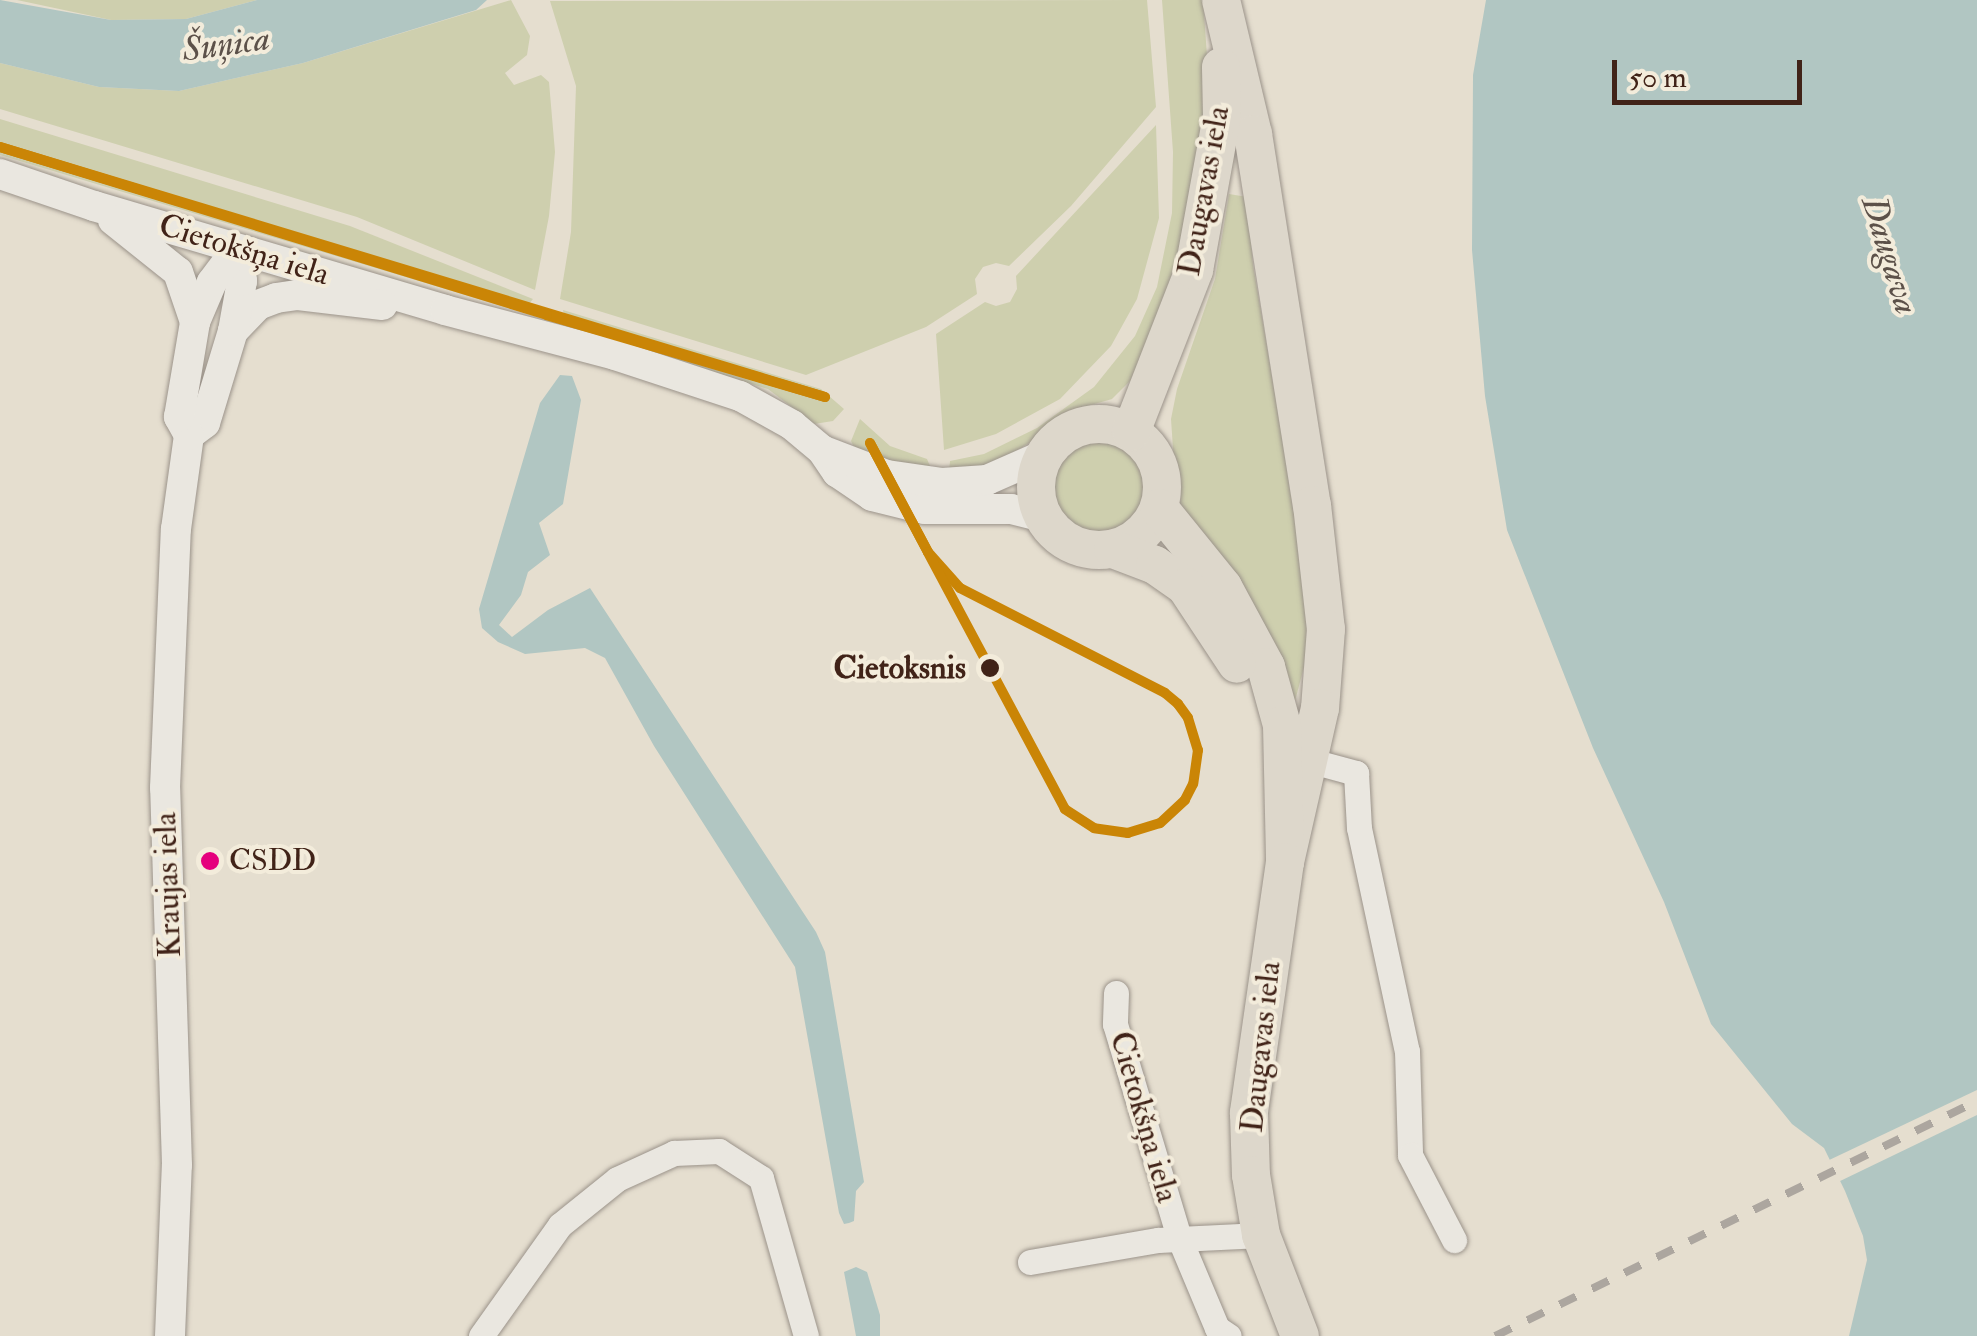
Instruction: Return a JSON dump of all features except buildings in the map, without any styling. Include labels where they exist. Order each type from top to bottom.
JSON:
[{"type":"main road","name":"Daugavas iela","points":[[1131,432],[1194,270],[1222,116],[1221,0]]},
{"type":"main road","points":[[1221,0],[1253,134],[1312,505],[1326,629],[1320,708],[1294,756]]},
{"type":"main road","points":[[1099,423],[1131,432],[1159,465],[1159,508],[1133,540],[1113,549],[1073,545],[1043,517],[1035,487],[1044,455],[1054,442],[1082,426],[1099,423]]},
{"type":"main road","name":"Daugavas iela","points":[[1159,508],[1223,587],[1266,667],[1294,756],[1286,798],[1285,862],[1249,1113],[1251,1175],[1261,1235],[1300,1336]]},
{"type":"main road","name":"Daugavas iela","points":[[1113,549],[1155,565],[1186,587],[1294,756]]},
{"type":"street","name":"Cietokšņa iela","points":[[0,174],[94,206],[446,310],[543,334],[740,396],[792,425],[822,450],[837,472],[872,496],[924,509],[1011,508],[1043,517]]},
{"type":"street","points":[[94,206],[178,272],[195,322]]},
{"type":"street","name":"Kraujas iela","points":[[170,1336],[177,1165],[166,788],[176,529],[189,436],[180,417],[195,322],[212,282],[237,248]]},
{"type":"street","name":"Kraujas iela","points":[[189,436],[204,423],[233,331],[242,281],[237,248]]},
{"type":"street","points":[[233,331],[258,305],[286,296],[446,310]]},
{"type":"street","name":"Cietokšņa iela","points":[[822,450],[887,475],[942,484],[987,480],[1044,455]]},
{"type":"street","points":[[1294,756],[1356,773],[1359,828],[1407,1050],[1410,1156],[1454,1240]]},
{"type":"street","name":"Cietokšņa iela","points":[[1116,993],[1115,1024],[1180,1240],[1216,1328],[1229,1336]]},
{"type":"street","points":[[481,1336],[560,1224],[617,1178],[674,1153],[719,1151],[762,1178],[806,1336]]},
{"type":"street","name":"Cietokšņa iela","points":[[1180,1240],[1261,1235]]},
{"type":"street","points":[[1030,1262],[1180,1240]]},
{"type":"green space","points":[[17,0],[257,0],[186,19],[111,20]]},
{"type":"green space","points":[[511,0],[530,36],[527,55],[505,73],[514,85],[541,75],[549,82],[555,152],[549,216],[535,290],[357,217],[0,109],[0,63],[99,87],[179,91],[303,63]]},
{"type":"green space","points":[[1147,0],[1156,107],[1071,206],[1009,266],[996,263],[983,267],[975,279],[977,294],[926,327],[806,375],[560,299],[571,232],[576,86],[550,1]]},
{"type":"green space","points":[[1162,0],[1203,0],[1208,70],[1203,149],[1192,208],[1165,299],[1134,377],[1112,399],[1084,407],[998,463],[949,473],[950,461],[984,454],[1037,428],[1094,387],[1135,336],[1157,287],[1172,213],[1173,152]]},
{"type":"green space","points":[[0,119],[350,226],[533,299],[522,312],[0,155]]},
{"type":"green space","points":[[1156,125],[1159,218],[1137,299],[1111,346],[1060,399],[996,434],[944,450],[936,334],[985,302],[996,306],[1010,302],[1017,289],[1016,276]]},
{"type":"green space","points":[[1229,194],[1247,197],[1253,265],[1308,587],[1308,652],[1295,701],[1179,507],[1181,497],[1176,493],[1171,419],[1177,389],[1215,279]]},
{"type":"green space","points":[[563,310],[821,389],[844,409],[833,421],[814,424],[768,389],[567,327]]},
{"type":"green space","points":[[860,419],[890,446],[927,459],[933,473],[857,453],[851,441]]},
{"type":"green space","points":[[1100,440],[1118,444],[1133,454],[1143,469],[1147,487],[1143,505],[1133,520],[1118,530],[1100,534],[1082,530],[1067,520],[1057,505],[1053,487],[1057,469],[1067,454],[1082,444]]},
{"type":"water","name":"Šuņica","points":[[0,0],[111,20],[186,19],[257,0],[487,0],[476,10],[303,63],[179,91],[99,87],[0,63]]},
{"type":"water","name":"Daugava","points":[[1486,0],[1977,0],[1977,1336],[1849,1336],[1867,1260],[1863,1236],[1845,1191],[1824,1148],[1792,1124],[1711,1024],[1664,902],[1593,748],[1507,530],[1485,396],[1472,250],[1473,75]]},
{"type":"water","points":[[560,375],[572,376],[581,400],[563,504],[539,523],[550,555],[528,572],[521,595],[499,625],[512,637],[548,610],[590,588],[816,932],[825,952],[864,1182],[856,1191],[854,1221],[849,1223],[844,1224],[839,1213],[795,967],[654,746],[605,658],[585,648],[525,654],[498,642],[482,628],[479,609],[540,403]]},
{"type":"water","points":[[856,1267],[867,1272],[880,1315],[880,1336],[856,1336],[844,1272]]},
{"type":"pier","points":[[1977,1090],[1977,1115],[1836,1183],[1825,1162]]},
{"type":"railway","points":[[1495,1336],[1977,1101]]},
{"type":"transit line","points":[[0,147],[825,397],[547,315],[0,147]]},
{"type":"transit line","points":[[870,443],[928,552]]},
{"type":"transit line","points":[[870,443],[928,552]]},
{"type":"transit line","points":[[928,552],[960,588],[1165,693],[1178,704],[1188,718],[1198,750],[1193,784],[1185,800],[1160,823],[1128,833],[1094,828],[1065,809],[928,552]]},
{"type":"place","name":"Cietoksnis","points":[[990,668]]},
{"type":"place","name":"CSDD","points":[[210,861]]}]
